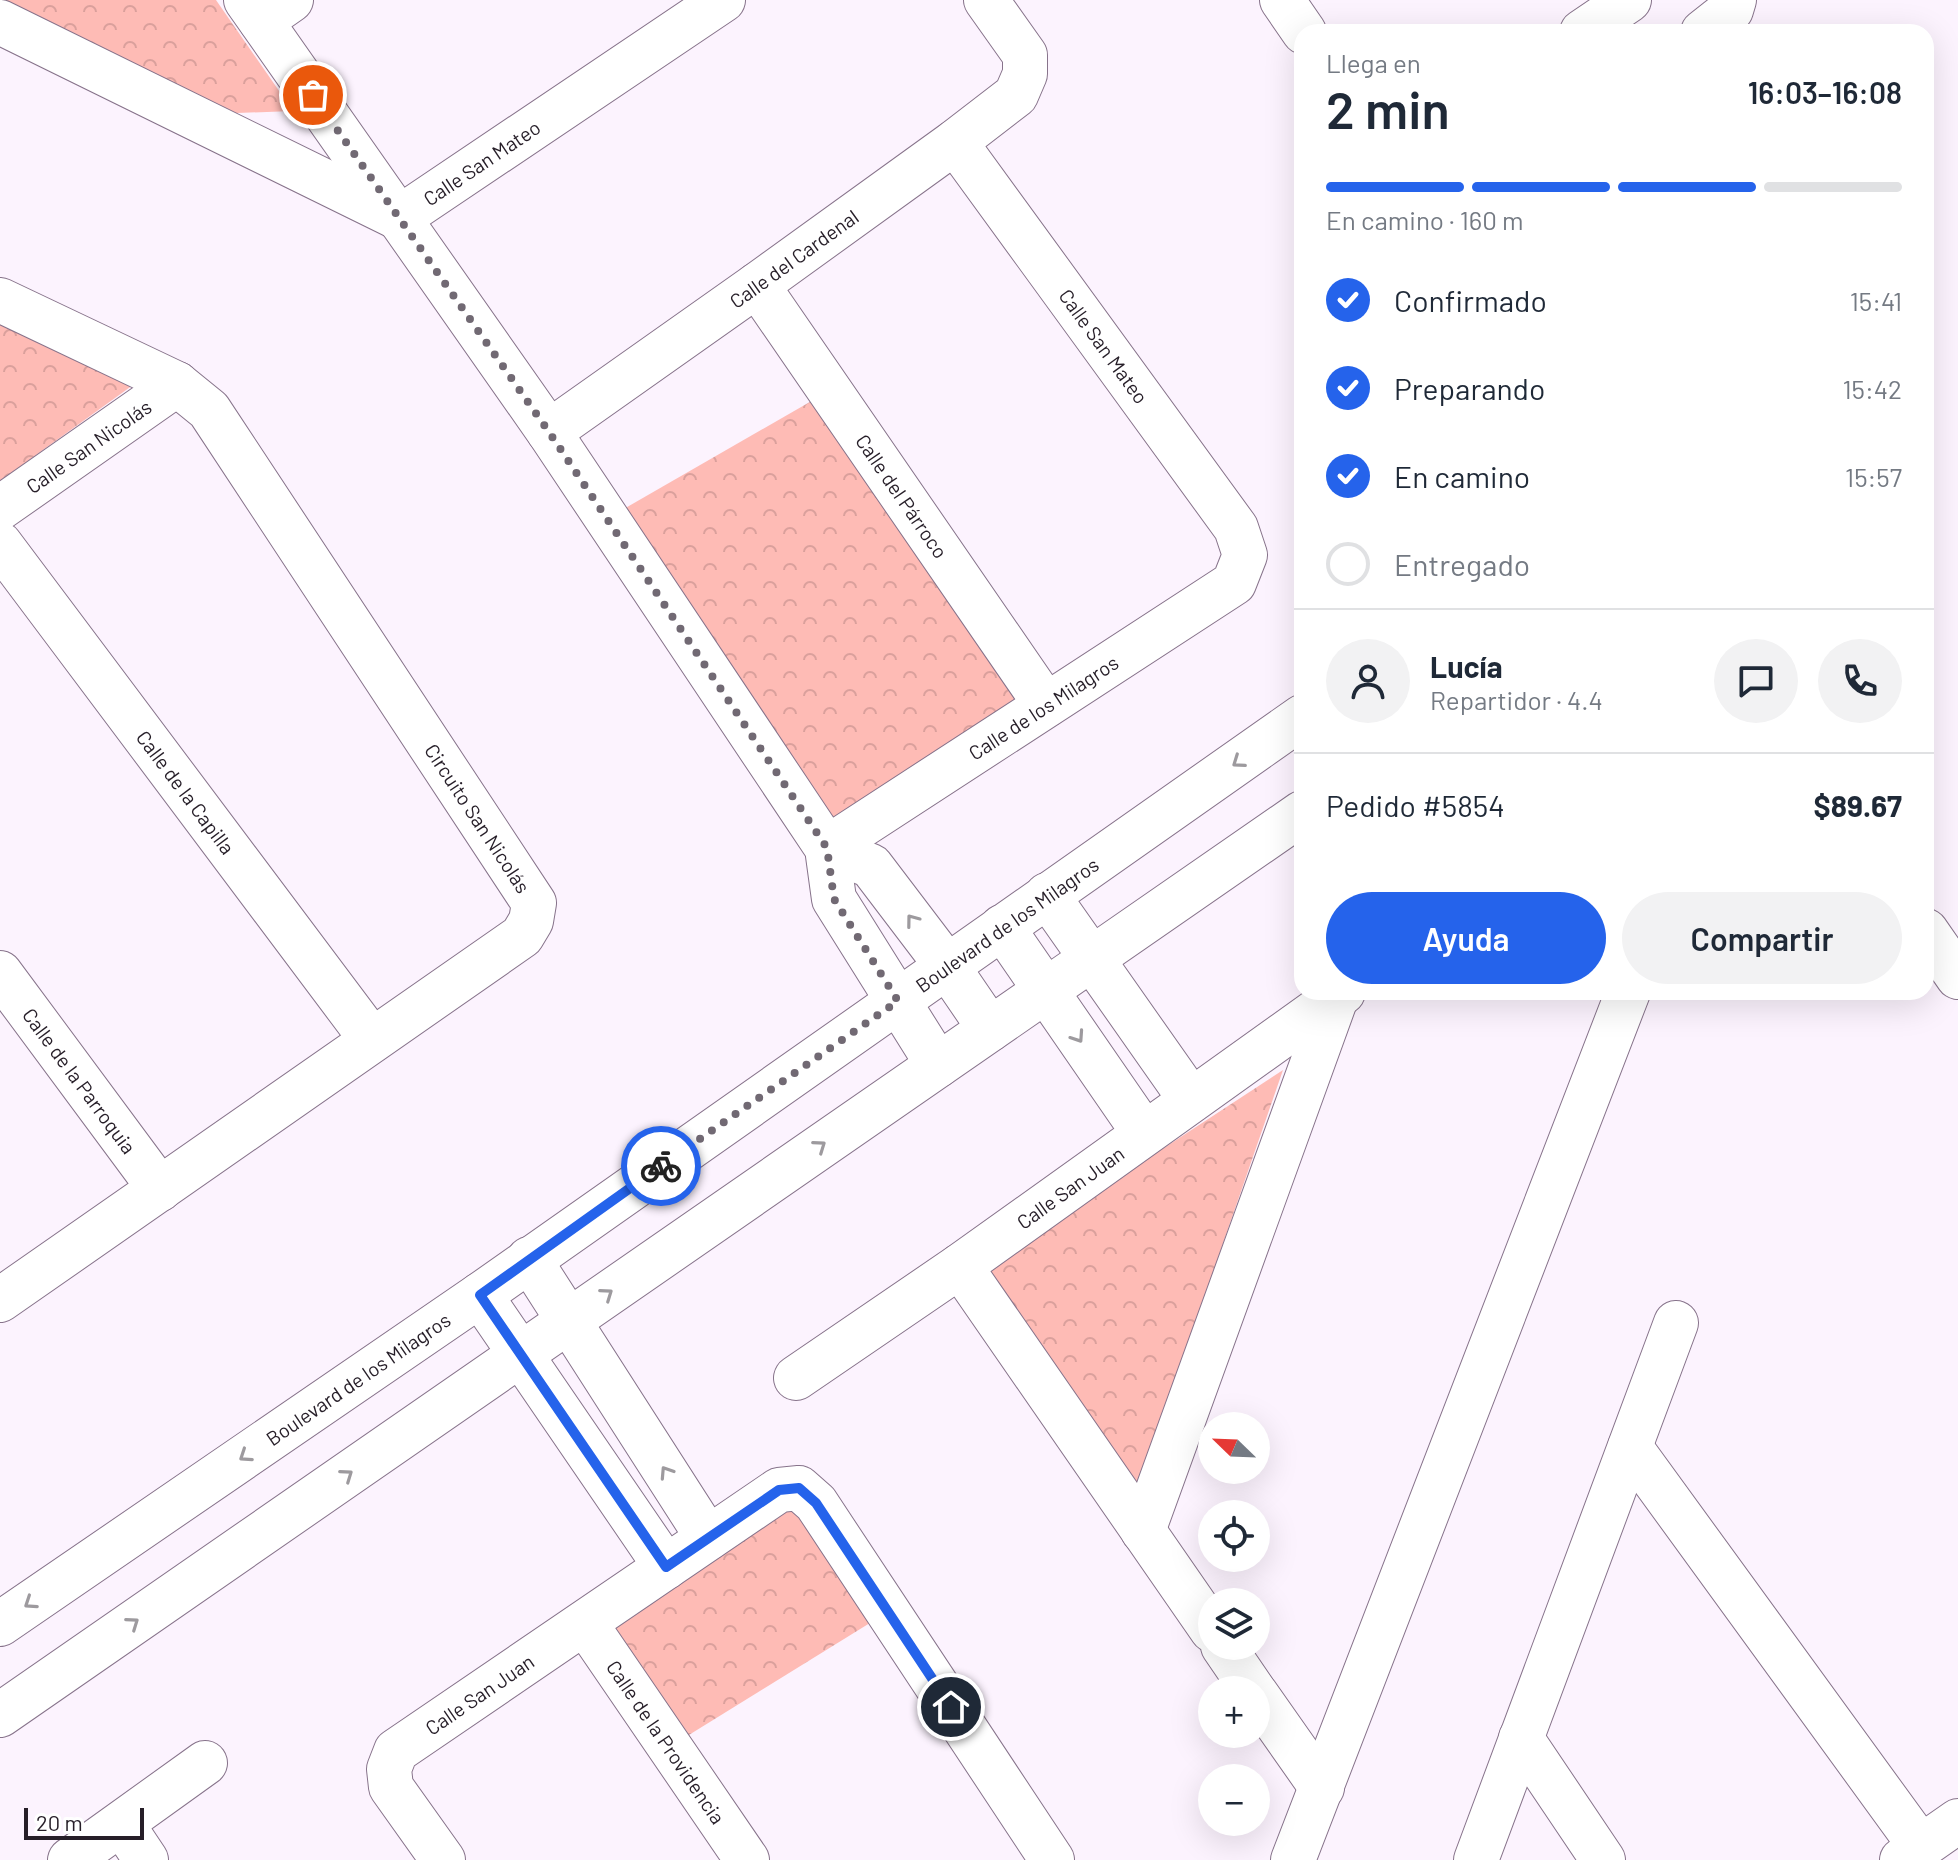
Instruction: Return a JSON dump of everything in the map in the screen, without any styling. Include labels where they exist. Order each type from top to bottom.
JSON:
[{"type":"street","name":"Calle San Mateo","points":[[399,218],[723,0]]},
{"type":"street","name":"Calle del Cardenal","points":[[549,432],[757,285],[1016,95],[1025,74],[1025,55],[986,0]]},
{"type":"street","points":[[1282,0],[1298,24]]},
{"type":"street","points":[[1594,24],[1629,0]]},
{"type":"street","points":[[1713,24],[1731,10],[1734,0]]},
{"type":"street","points":[[266,7],[399,218],[549,432],[827,848],[834,899],[938,1065]]},
{"type":"street","points":[[0,22],[399,218]]},
{"type":"street","name":"Calle San Mateo","points":[[955,142],[1236,528],[1245,555]]},
{"type":"street","name":"Calle del Párroco","points":[[757,285],[1046,705]]},
{"type":"street","name":"Circuito San Nicolás","points":[[0,300],[177,384],[209,410],[534,903],[531,921],[522,936],[0,1300]]},
{"type":"street","name":"Calle San Nicolás","points":[[0,508],[177,384]]},
{"type":"street","name":"Calle de la Capilla","points":[[0,544],[372,1040]]},
{"type":"street","name":"Calle de los Milagros","points":[[827,848],[1234,583],[1245,555]]},
{"type":"street","name":"Boulevard de los Milagros","points":[[0,1624],[480,1295],[1294,723]]},
{"type":"street","points":[[0,1715],[1294,818]]},
{"type":"street","points":[[827,848],[871,866],[947,966],[990,1029]]},
{"type":"street","points":[[1047,895],[1191,1100]]},
{"type":"street","points":[[1002,927],[1144,1133]]},
{"type":"street","points":[[1934,942],[1958,977]]},
{"type":"street","name":"Calle de la Parroquia","points":[[0,973],[160,1189]]},
{"type":"street","name":"Calle San Juan","points":[[796,1378],[960,1266],[1333,1000]]},
{"type":"street","points":[[1143,1531],[1338,1000]]},
{"type":"street","points":[[1293,1860],[1625,1000]]},
{"type":"street","points":[[529,1259],[708,1538]]},
{"type":"street","points":[[960,1266],[1198,1610]]},
{"type":"street","points":[[480,1295],[666,1567]]},
{"type":"street","points":[[1476,1860],[1676,1323]]},
{"type":"street","points":[[1630,1447],[1912,1853],[1958,1821]]},
{"type":"street","name":"Calle San Juan","points":[[443,1860],[391,1787],[389,1769],[396,1751],[779,1490],[799,1488],[816,1503],[1052,1860]]},
{"type":"street","name":"Calle de la Providencia","points":[[585,1623],[747,1860]]},
{"type":"street","points":[[1270,1713],[1322,1788]]},
{"type":"street","points":[[1521,1738],[1603,1860]]},
{"type":"street","points":[[70,1860],[205,1763]]},
{"type":"street","points":[[122,1824],[146,1860]]},
{"type":"green space","points":[[0,0],[216,0],[293,111],[212,114],[0,3]]},
{"type":"green space","points":[[0,322],[133,385],[0,481]]},
{"type":"green space","points":[[815,399],[1023,706],[830,822],[615,514]]},
{"type":"green space","points":[[1283,1070],[1137,1492],[982,1267]]},
{"type":"green space","points":[[794,1506],[878,1618],[684,1738],[604,1625]]},
{"type":"way so far","points":[[313,95],[549,432],[827,848],[834,899],[898,1001],[661,1166]]},
{"type":"route","points":[[661,1166],[480,1295],[666,1567],[779,1490],[799,1488],[816,1503],[951,1707]]}]
